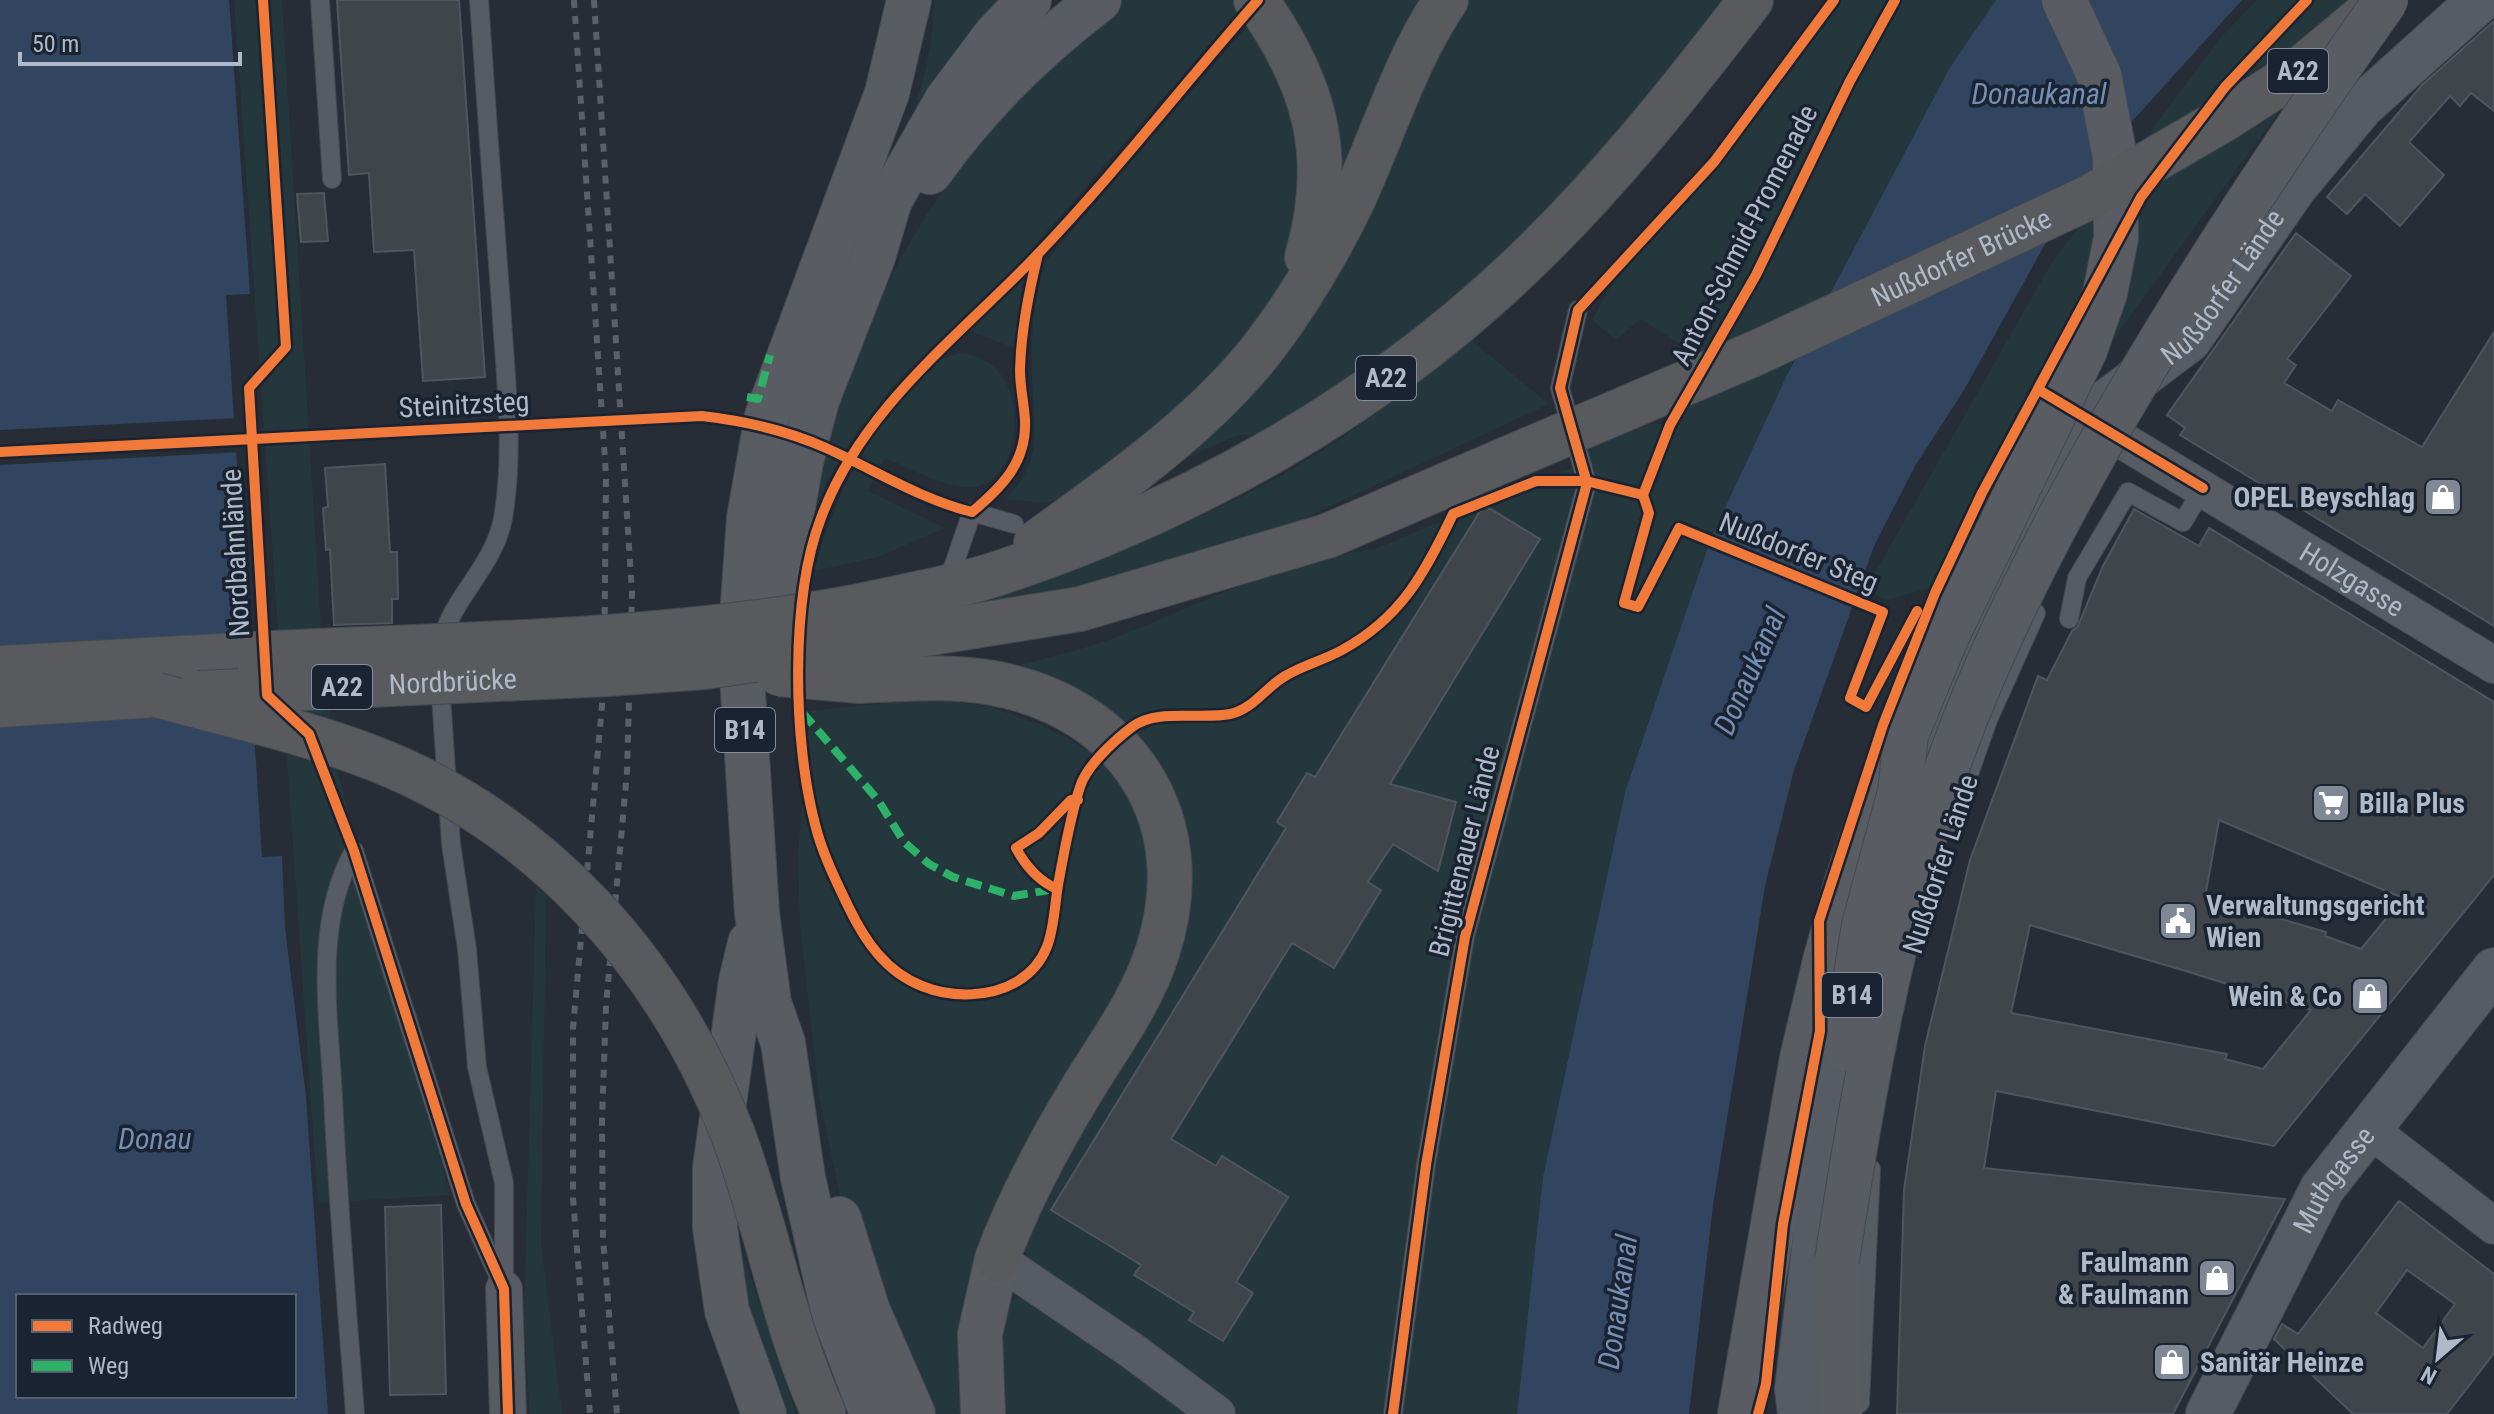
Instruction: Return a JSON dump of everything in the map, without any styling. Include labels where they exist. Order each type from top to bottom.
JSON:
[{"type":"highway","name":"B14","points":[[872,1414],[834,1314],[803,1178],[798,1126],[783,1043],[769,1003],[757,913],[740,645],[749,518],[767,416],[887,93],[909,0]]},
{"type":"highway","points":[[783,1043],[768,748],[771,628],[801,462],[817,400],[873,257],[890,200],[947,100],[995,36],[1029,0]]},
{"type":"highway","points":[[873,257],[937,162],[979,111],[1028,60],[1099,0]]},
{"type":"highway","points":[[992,575],[1136,470],[1193,423],[1254,359],[1320,260],[1350,205],[1404,80],[1446,0]]},
{"type":"highway","name":"A22","points":[[857,645],[947,586],[992,575],[1072,547],[1236,472],[1310,430],[1434,343],[1521,266],[1581,206],[1699,67],[1751,0]]},
{"type":"highway","name":"B14","points":[[1840,1414],[1836,1124],[1844,1044],[1864,925],[1900,792],[1906,735],[1947,636],[2085,350],[2105,293],[2116,238],[2115,157],[2099,75],[2064,0]]},
{"type":"highway","points":[[1837,1260],[1862,1099],[1909,886],[1946,772],[1989,663],[2082,475],[2183,302],[2378,5]]},
{"type":"highway","name":"Nußdorfer Brücke","points":[[857,645],[1093,605],[1327,536],[1756,353],[2090,197],[2194,138],[2297,72],[2378,5]]},
{"type":"highway","points":[[1268,17],[1298,65],[1312,108],[1321,185],[1317,222],[1292,301]]},
{"type":"highway","name":"Nordbrücke","points":[[0,668],[603,636],[779,621],[857,645]]},
{"type":"highway","points":[[857,645],[934,678],[995,683],[1038,696],[1084,718],[1122,749],[1140,770],[1156,799],[1166,830],[1170,863],[1166,921],[1157,954],[1134,1004],[1037,1170],[997,1259],[980,1334],[983,1414]]},
{"type":"highway","name":"Nordbrücke","points":[[0,705],[705,667],[857,645]]},
{"type":"highway","points":[[157,695],[326,742],[408,773],[489,818],[534,851],[582,894],[664,998],[703,1068],[748,1178],[792,1328],[824,1414]]},
{"type":"highway","points":[[1740,1414],[1802,1058],[1825,961],[1847,881],[1879,789],[1906,735]]},
{"type":"highway","points":[[757,913],[741,981],[715,1168],[715,1228],[727,1311],[764,1414]]},
{"type":"highway","points":[[798,1126],[820,1161],[868,1311],[913,1414]]},
{"type":"street","name":"Nußdorfer Lände","points":[[1800,1414],[1797,1389],[1828,1133],[1869,943],[1935,725],[1992,592],[2085,418],[2189,340],[2294,188],[2361,107],[2480,0]]},
{"type":"street","name":"Holzgasse","points":[[2085,418],[2494,665]]},
{"type":"street","name":"Muthgasse","points":[[2208,1414],[2322,1189],[2494,970]]},
{"type":"street","points":[[2369,1129],[2494,1226]]},
{"type":"street","points":[[997,1259],[1131,1350],[1217,1414]]},
{"type":"street","points":[[504,1289],[508,1414]]},
{"type":"lane","points":[[320,0],[332,179]]},
{"type":"lane","points":[[479,0],[507,400],[506,498],[496,545],[447,622],[439,662],[451,844],[467,949],[477,1067],[504,1183],[504,1289]]},
{"type":"lane","name":"Brigittenauer Lände","points":[[1393,1414],[1426,1165],[1465,937],[1587,483],[1560,388],[1578,310]]},
{"type":"lane","points":[[2069,619],[2077,578],[2128,492],[2183,522],[2203,488]]},
{"type":"lane","points":[[947,586],[972,512],[1014,524]]},
{"type":"lane","name":"Nußdorfer Lände","points":[[1947,835],[1988,720],[2036,613],[1992,592]]},
{"type":"lane","points":[[355,1414],[337,1181],[327,955],[338,879],[354,851],[466,1204],[504,1289]]},
{"type":"lane","name":"Nußdorfer Lände","points":[[1860,1414],[1872,1150],[1916,922],[1937,864]]},
{"type":"green space","points":[[234,0],[282,0],[321,629],[335,762],[450,1195],[318,1203]]},
{"type":"green space","points":[[934,0],[1007,0],[834,283],[885,160],[897,157],[912,118],[931,42]]},
{"type":"green space","points":[[1121,0],[1248,0],[1021,261],[898,380],[855,434],[827,481],[805,538],[840,401],[878,304],[903,254],[964,160],[999,117],[1037,75]]},
{"type":"green space","points":[[1270,0],[1429,0],[1338,194],[1298,116],[1299,232],[1287,275],[1266,314],[1240,350],[1173,415],[1066,496],[1045,503],[1006,499],[1027,470],[1032,456],[1034,317],[1038,288],[1047,260]]},
{"type":"green space","points":[[1464,0],[1723,0],[1601,154],[1523,236],[1445,309],[1378,361],[1264,435],[1239,435],[1162,468],[1199,436]]},
{"type":"green space","points":[[1834,0],[1996,0],[1949,69],[1786,377],[1711,538],[1625,792],[1543,1177],[1517,1414],[1238,1414],[1184,1369],[1032,1261],[1019,1245],[1129,1041],[1172,805],[1004,669],[1112,639],[1280,572],[1343,554],[1375,549],[1571,468],[1622,421],[1670,425],[1707,361],[1640,319],[1616,340],[1592,320],[1610,287],[1714,162]]},
{"type":"green space","points":[[2257,0],[2360,0],[1933,587],[1887,600],[1865,590],[2051,264],[2223,35]]},
{"type":"green space","points":[[1023,279],[1014,348],[968,330]]},
{"type":"green space","points":[[1471,340],[1549,404],[1292,524],[1048,598],[962,608],[1117,552],[1230,503],[1293,469],[1346,435]]},
{"type":"green space","points":[[959,353],[984,360],[1002,376],[1012,397],[1015,421],[1012,445],[1003,466],[990,481],[962,487],[885,458],[868,491],[945,528],[878,557],[814,571],[844,488],[872,438],[936,361]]},
{"type":"green space","points":[[928,699],[988,706],[1039,724],[1091,751],[1119,780],[1145,828],[1152,904],[1124,983],[1017,1175],[964,1414],[926,1414],[846,1224],[819,1096],[800,925],[798,855],[810,711]]},
{"type":"green space","points":[[536,887],[546,895],[541,1244],[562,1414],[530,1414],[524,1316]]},
{"type":"green space","points":[[730,1215],[796,1414],[779,1414],[757,1364]]},
{"type":"green space","points":[[1019,1297],[1191,1414],[996,1414],[994,1398],[1005,1304]]},
{"type":"water","name":"Donau","points":[[0,0],[229,0],[250,294],[226,295],[262,857],[282,856],[285,928],[306,1097],[328,1414],[0,1414]]},
{"type":"water","name":"Donaukanal","points":[[1996,0],[2242,0],[2116,139],[2044,246],[1964,390],[1915,466],[1874,546],[1794,770],[1765,886],[1713,1205],[1689,1414],[1517,1414],[1543,1177],[1625,792],[1711,538],[1786,377],[1949,69]]},
{"type":"pier","points":[[238,418],[240,452],[0,465],[0,430]]},
{"type":"building","points":[[337,0],[459,0],[485,377],[423,381],[414,250],[374,252],[369,173],[349,175]]},
{"type":"building","points":[[2494,21],[2494,111],[2471,93],[2460,106],[2450,96],[2409,142],[2444,175],[2400,226],[2365,194],[2347,214],[2327,197],[2422,85]]},
{"type":"building","points":[[324,193],[328,241],[301,242],[297,194]]},
{"type":"building","points":[[2296,233],[2351,276],[2287,359],[2296,365],[2284,383],[2332,411],[2338,400],[2422,447],[2494,332],[2494,626],[2180,435],[2185,428],[2167,415]]},
{"type":"building","points":[[385,464],[390,552],[397,552],[398,599],[392,599],[392,623],[334,625],[330,549],[326,550],[323,508],[328,507],[325,468]]},
{"type":"building","points":[[1484,505],[1540,539],[1390,784],[1456,802],[1438,871],[1393,844],[1368,882],[1381,890],[1334,968],[1292,943],[1171,1139],[1216,1166],[1222,1156],[1288,1197],[1236,1282],[1253,1293],[1223,1341],[1189,1320],[1194,1312],[1134,1275],[1141,1265],[1051,1210],[1286,828],[1277,822],[1307,773],[1315,777]]},
{"type":"building","points":[[2134,509],[2199,546],[2209,528],[2494,702],[2494,875],[2274,1146],[1996,1091],[1984,1168],[2285,1199],[2173,1414],[1897,1414],[1904,1190],[1925,1046],[1970,860],[2038,676],[2047,680],[2072,631],[2078,626],[2103,566]],"holes":[[[2219,820],[2320,863],[2403,898],[2361,949],[2325,936],[2326,932],[2205,897]],[[2030,925],[2189,972],[2311,1010],[2263,1069],[2225,1059],[2227,1054],[2011,1013]]]},
{"type":"building","points":[[2399,1201],[2494,1274],[2494,1353],[2447,1414],[2353,1414],[2274,1339],[2282,1324],[2298,1334]],"holes":[[[2407,1270],[2455,1304],[2423,1348],[2376,1313]]]},
{"type":"building","points":[[441,1205],[446,1394],[390,1395],[385,1207]]},
{"type":"railway","points":[[574,0],[606,475],[604,683],[573,1028],[573,1198],[590,1414]]},
{"type":"railway","points":[[594,0],[632,593],[627,772],[606,1005],[602,1121],[603,1238],[617,1414]]},
{"type":"marked path","points":[[747,397],[758,399],[770,355]]},
{"type":"marked path","points":[[802,712],[878,800],[904,842],[929,864],[953,877],[1014,896],[1055,889]]},
{"type":"cycle path","name":"Nordbahnlände","points":[[263,0],[286,347],[249,388],[267,695],[309,734],[354,851],[466,1204],[504,1289],[508,1414]]},
{"type":"cycle path","points":[[1258,0],[1064,226],[886,409],[861,442],[821,518],[811,551],[800,629],[798,670],[802,753],[821,846],[849,908],[878,954],[909,980],[945,993],[983,993],[1018,981],[1039,962],[1050,939],[1068,835],[1083,779],[1102,754],[1132,727],[1142,721],[1166,716],[1218,716],[1238,711],[1287,675],[1335,654],[1363,637],[1380,624],[1409,592],[1453,514],[1536,481],[1586,481],[1643,495]]},
{"type":"cycle path","points":[[1393,1414],[1426,1165],[1465,937],[1587,483],[1560,388],[1578,310],[1714,162],[1834,0]]},
{"type":"cycle path","name":"Anton-Schmid-Promenade","points":[[1643,495],[1670,425],[1756,275],[1850,81],[1895,0]]},
{"type":"cycle path","points":[[1758,1414],[1766,1384],[1783,1224],[1820,1031],[1819,921],[1883,725],[1935,593],[1982,493],[2141,197],[2225,87],[2307,0]]},
{"type":"cycle path","name":"Steinitzsteg","points":[[0,452],[702,416],[796,436],[916,492],[972,512],[1002,483],[1022,449],[1025,420],[1021,355],[1038,254]]},
{"type":"cycle path","points":[[2039,390],[2203,488]]},
{"type":"cycle path","name":"Nußdorfer Steg","points":[[1643,495],[1649,513],[1624,603],[1638,607],[1679,528],[1883,612],[1850,698],[1866,707],[1917,611]]},
{"type":"cycle path","points":[[1057,889],[1033,872],[1016,848],[1039,833],[1071,800],[1078,800]]},
{"type":"place","name":"OPEL Beyschlag","points":[[2443,497]]},
{"type":"place","name":"Billa Plus","points":[[2331,803]]},
{"type":"place","name":"Verwaltungsgericht Wien","points":[[2178,921]]},
{"type":"place","name":"Wein & Co","points":[[2370,996]]},
{"type":"place","name":"Faulmann & Faulmann","points":[[2217,1278]]},
{"type":"place","name":"Sanitär Heinze","points":[[2172,1362]]}]
